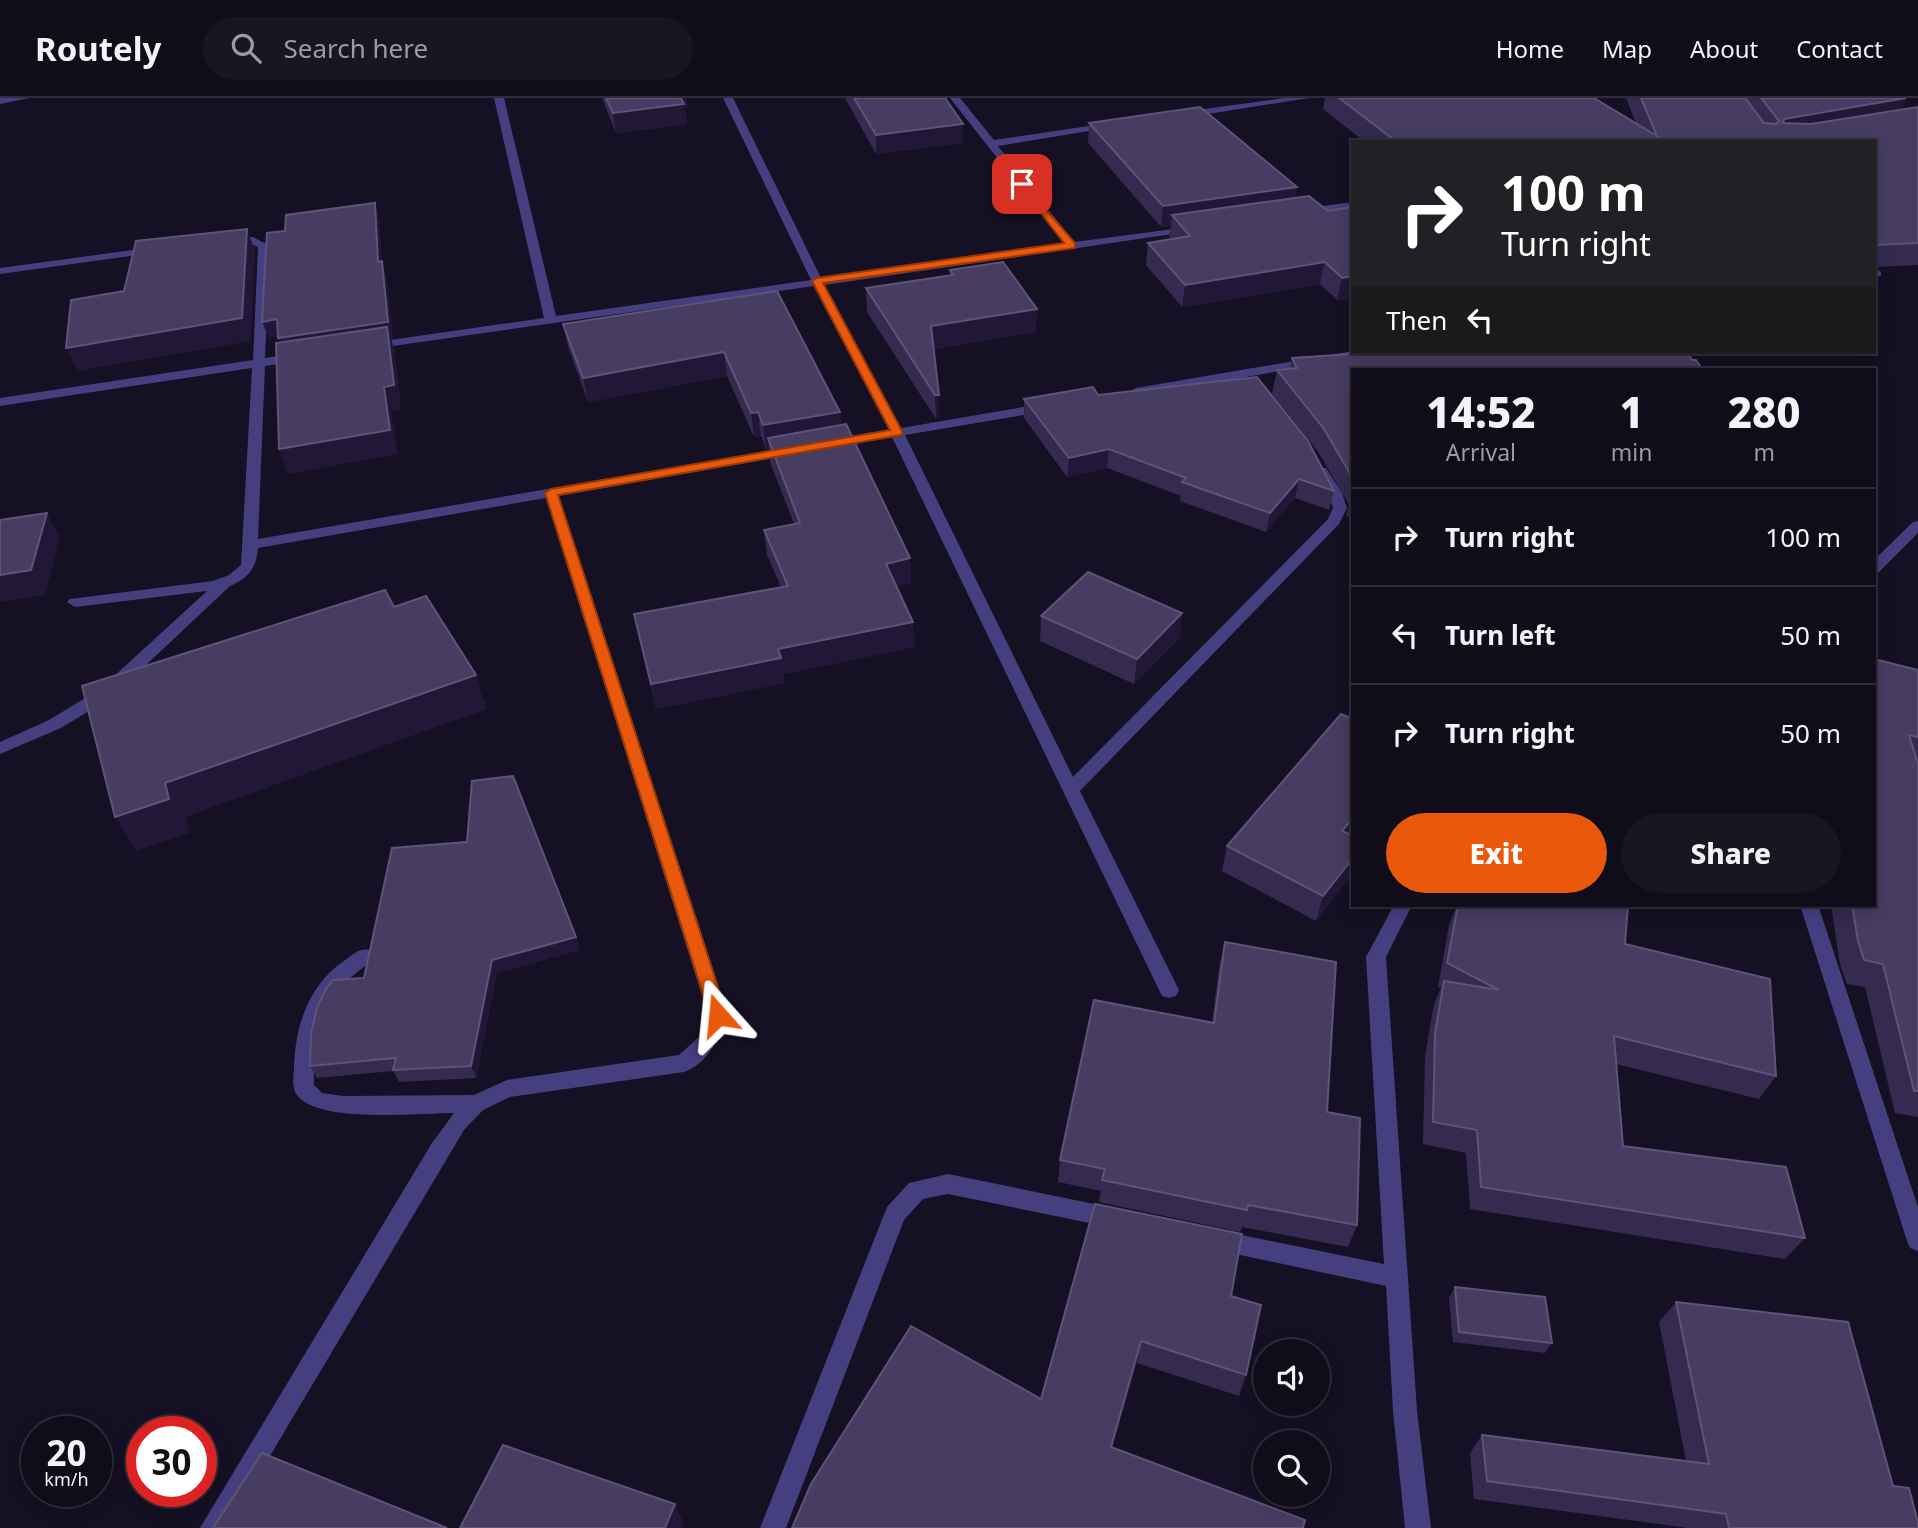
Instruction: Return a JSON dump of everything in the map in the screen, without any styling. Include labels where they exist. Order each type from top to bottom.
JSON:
[{"type":"street","points":[[0,101],[24,98]]},
{"type":"street","points":[[499,98],[551,321]]},
{"type":"street","points":[[727,98],[817,281],[897,433],[1169,990]]},
{"type":"street","points":[[956,98],[1071,246]]},
{"type":"street","points":[[1165,118],[1304,98]]},
{"type":"street","points":[[990,144],[1128,122]]},
{"type":"street","points":[[1286,214],[1351,205]]},
{"type":"street","points":[[352,350],[1205,226]]},
{"type":"street","points":[[0,748],[38,733],[81,710],[108,691],[192,610],[232,582],[244,572],[250,562],[264,246],[253,240],[240,239],[213,243]]},
{"type":"street","points":[[0,271],[173,248]]},
{"type":"street","points":[[1125,394],[1250,379],[1358,354]]},
{"type":"street","points":[[0,402],[312,355]]},
{"type":"street","points":[[250,545],[1058,405]]},
{"type":"street","points":[[1070,791],[1334,521],[1340,508],[1335,493],[1314,463]]},
{"type":"street","points":[[213,1528],[440,1150],[457,1124],[476,1104],[507,1089],[684,1063],[706,1042],[718,1015],[551,493]]},
{"type":"street","points":[[1876,567],[1918,525]]},
{"type":"street","points":[[75,601],[232,582]]},
{"type":"street","points":[[1402,907],[1377,957],[1405,1411],[1418,1528]]},
{"type":"street","points":[[1810,907],[1918,1241]]},
{"type":"street","points":[[365,956],[332,980],[320,995],[314,1012],[303,1071],[304,1089],[317,1101],[343,1105],[476,1104]]},
{"type":"street","points":[[773,1528],[895,1214],[917,1190],[948,1184],[1139,1224]]},
{"type":"street","points":[[1194,1235],[1398,1278]]},
{"type":"building","points":[[606,98],[681,98],[684,104],[613,113]]},
{"type":"building","points":[[854,98],[945,98],[963,124],[876,135]]},
{"type":"building","points":[[1339,98],[1594,98],[1657,136],[1641,98],[1745,98],[1764,123],[1776,124],[1779,121],[1761,98],[1906,98],[1784,119],[1783,123],[1811,124],[1918,107],[1918,243],[1876,245],[1876,140],[1394,140]]},
{"type":"building","points":[[1200,107],[1297,187],[1163,206],[1089,123]]},
{"type":"building","points":[[1309,196],[1328,211],[1351,207],[1351,276],[1342,278],[1325,262],[1185,285],[1148,243],[1190,236],[1172,215]]},
{"type":"building","points":[[375,203],[378,262],[382,261],[388,322],[278,338],[277,319],[262,322],[267,233],[285,231],[286,215]]},
{"type":"building","points":[[247,229],[242,318],[66,348],[71,300],[124,291],[136,241]]},
{"type":"building","points":[[1003,262],[1037,309],[931,326],[939,395],[935,395],[866,288],[953,275],[950,270]]},
{"type":"building","points":[[777,291],[840,412],[763,425],[758,412],[751,413],[724,352],[583,378],[563,324]]},
{"type":"building","points":[[387,327],[394,385],[384,387],[390,430],[279,449],[276,343]]},
{"type":"building","points":[[1353,354],[1688,354],[1701,368],[1351,368],[1351,476],[1324,429],[1277,370],[1297,368],[1292,358]]},
{"type":"building","points":[[1257,377],[1308,441],[1334,491],[1299,479],[1270,513],[1182,482],[1186,478],[1109,449],[1069,458],[1024,399],[1093,387],[1098,395]]},
{"type":"building","points":[[846,424],[910,558],[886,564],[913,622],[778,649],[781,658],[651,684],[634,614],[788,586],[764,530],[800,523],[768,438]]},
{"type":"building","points":[[47,513],[31,570],[0,575],[0,520]]},
{"type":"building","points":[[1088,572],[1182,613],[1137,659],[1041,616]]},
{"type":"building","points":[[385,590],[394,607],[426,596],[476,675],[165,783],[169,799],[115,817],[82,686]]},
{"type":"building","points":[[1876,660],[1918,670],[1918,737],[1909,735],[1918,764],[1918,1091],[1914,1091],[1883,964],[1864,960],[1852,907],[1876,907]]},
{"type":"building","points":[[1341,714],[1351,718],[1351,820],[1342,831],[1351,835],[1351,861],[1323,896],[1227,846]]},
{"type":"building","points":[[513,776],[576,937],[492,960],[471,1066],[393,1070],[396,1058],[310,1066],[311,1033],[318,1005],[326,989],[333,980],[364,978],[392,848],[467,842],[472,781]]},
{"type":"building","points":[[1458,907],[1628,907],[1625,944],[1770,979],[1776,1076],[1614,1036],[1623,1146],[1786,1167],[1805,1238],[1481,1187],[1477,1130],[1433,1122],[1435,1033],[1444,981],[1499,990],[1447,963]]},
{"type":"building","points":[[1225,942],[1336,962],[1327,1112],[1360,1118],[1357,1225],[1248,1205],[1247,1210],[1102,1180],[1105,1169],[1060,1160],[1094,1000],[1214,1023]]},
{"type":"building","points":[[1095,1204],[1242,1234],[1231,1296],[1261,1305],[1246,1375],[1141,1341],[1111,1447],[1253,1500],[1253,1507],[1270,1507],[1305,1520],[1303,1528],[792,1528],[811,1484],[911,1326],[1041,1399]]},
{"type":"building","points":[[1455,1287],[1545,1297],[1552,1343],[1459,1332]]},
{"type":"building","points":[[1676,1302],[1848,1322],[1893,1486],[1909,1488],[1918,1528],[1729,1528],[1726,1514],[1487,1481],[1482,1435],[1709,1464]]},
{"type":"building","points":[[503,1445],[675,1504],[665,1528],[460,1528]]},
{"type":"building","points":[[262,1453],[447,1528],[213,1528]]},
{"type":"route","points":[[718,1015],[551,493],[897,433],[817,281],[1071,246],[1022,184]]}]
